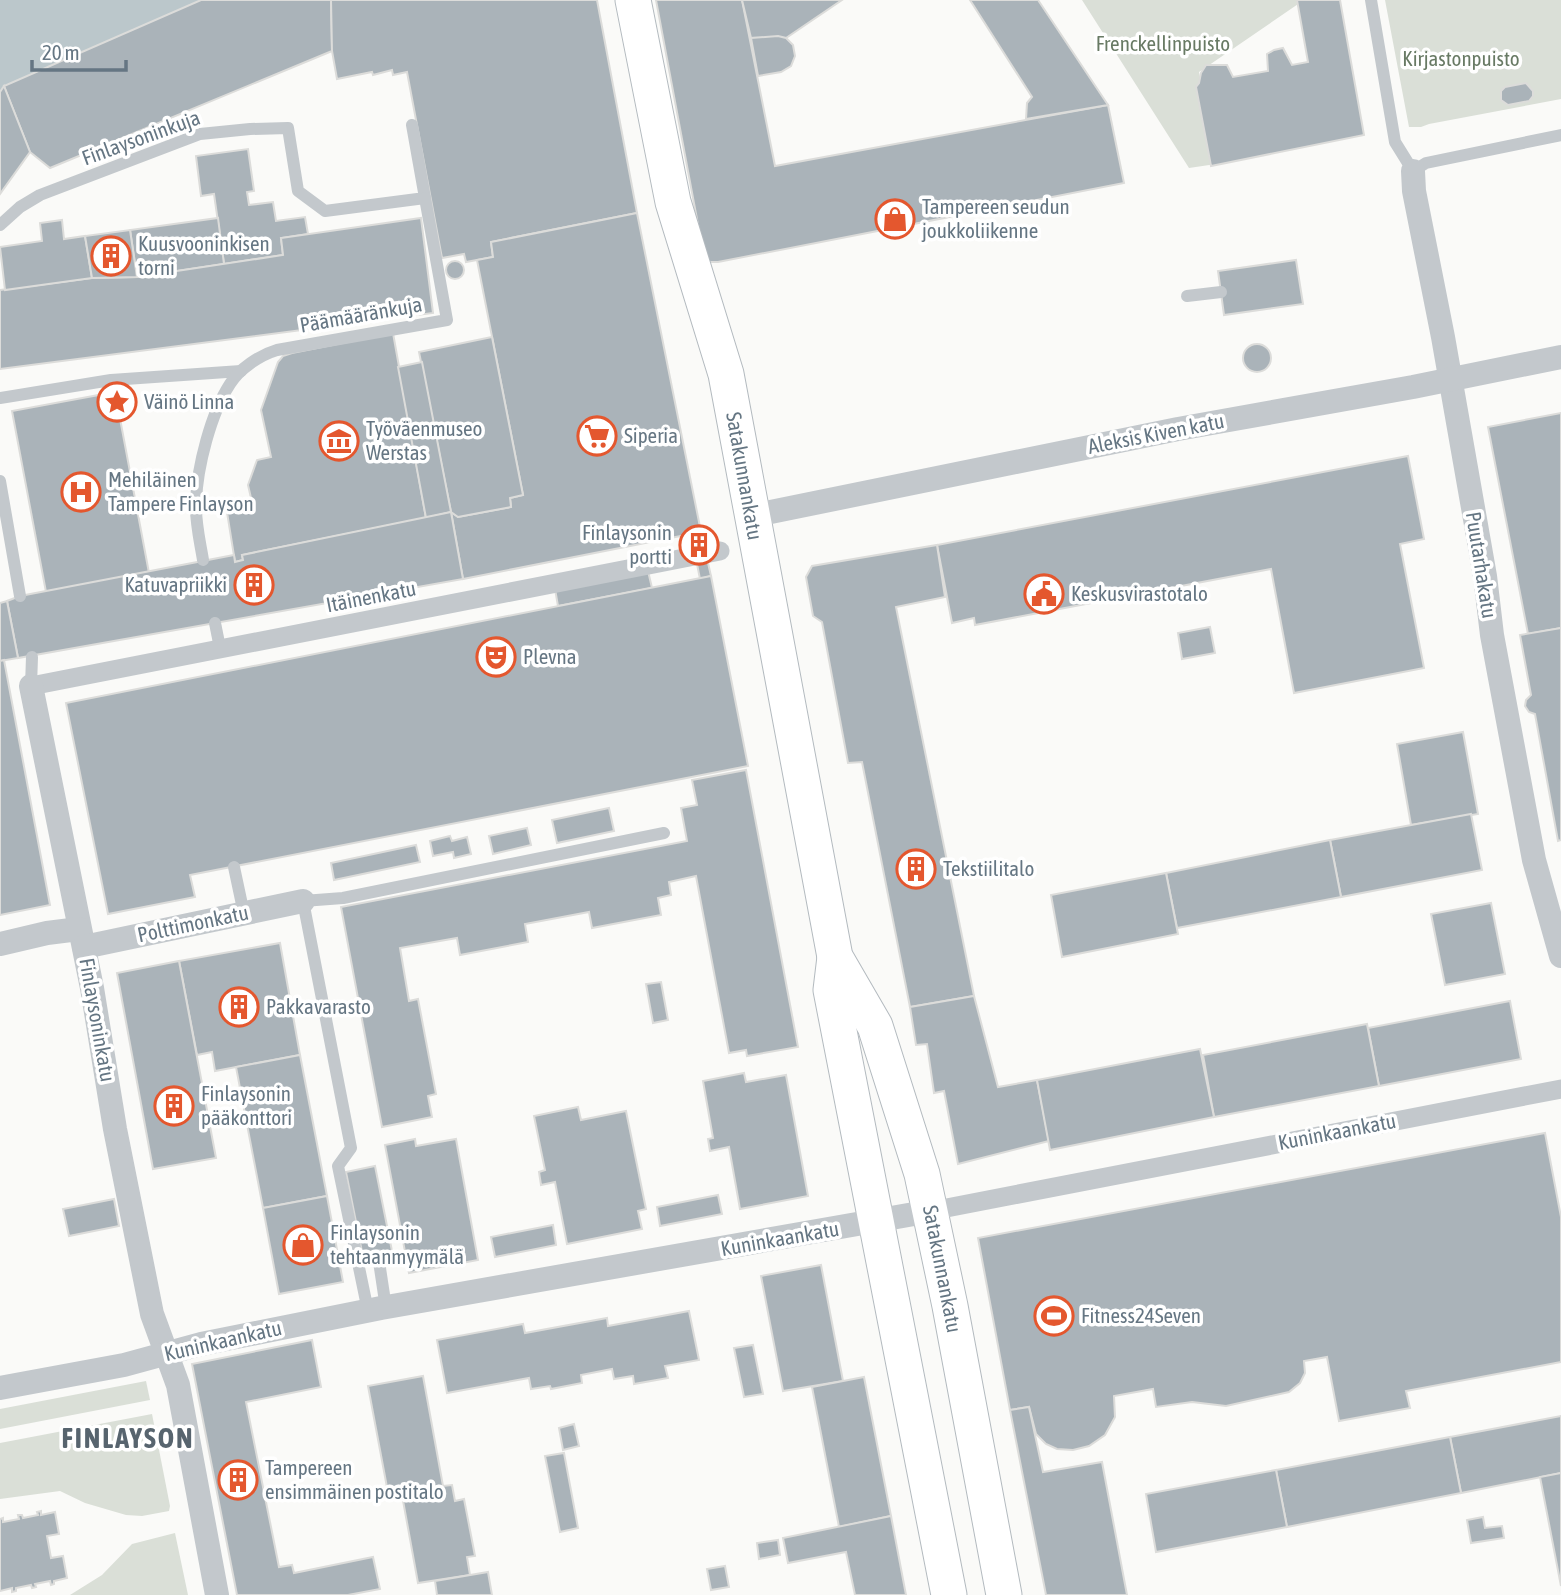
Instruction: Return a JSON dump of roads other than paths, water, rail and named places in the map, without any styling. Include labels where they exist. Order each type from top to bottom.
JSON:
[{"type":"main road","name":"Satakunnankatu","points":[[633,0],[673,202],[726,374],[835,957],[831,990],[949,1595]]},
{"type":"main road","name":"Satakunnankatu","points":[[835,957],[874,1026],[922,1174],[1004,1595]]},
{"type":"street","name":"Puutarhakatu","points":[[1413,171],[1414,191],[1534,860],[1561,956]]},
{"type":"street","name":"Aleksis Kiven katu","points":[[751,516],[1178,429],[1561,357]]},
{"type":"street","name":"Itäinenkatu","points":[[31,686],[720,551]]},
{"type":"street","name":"Finlaysoninkatu","points":[[31,686],[82,938],[152,1314],[178,1385],[217,1595]]},
{"type":"street","name":"Polttimonkatu","points":[[0,944],[47,933],[82,938],[244,914],[303,901]]},
{"type":"street","name":"Kuninkaankatu","points":[[0,1388],[124,1365],[201,1343],[377,1309],[877,1222],[1561,1089]]},
{"type":"lane","points":[[1371,0],[1395,142],[1413,171],[1426,163],[1561,135]]},
{"type":"lane","points":[[412,125],[425,198]]},
{"type":"lane","name":"Finlaysoninkuja","points":[[0,225],[20,207],[40,195],[200,134],[250,129],[288,128],[298,191],[325,211],[425,198]]},
{"type":"lane","name":"Päämääränkuja","points":[[241,371],[270,352],[447,320],[425,198]]},
{"type":"lane","points":[[1187,296],[1221,292]]},
{"type":"lane","points":[[0,398],[111,380],[241,371]]},
{"type":"lane","points":[[203,560],[196,502],[200,471],[224,395],[241,371]]},
{"type":"lane","points":[[0,481],[20,596]]},
{"type":"lane","points":[[215,623],[220,648]]},
{"type":"lane","points":[[31,686],[32,657]]},
{"type":"lane","points":[[377,1309],[338,1166],[351,1148],[303,901],[343,898],[664,834]]},
{"type":"lane","points":[[234,867],[244,914]]},
{"type":"lane","points":[[377,1255],[377,1309]]},
{"type":"place","name":"Tampereen seudun joukkoliikenne","points":[[895,219]]},
{"type":"place","name":"Kuusvooninkisen torni","points":[[111,256]]},
{"type":"place","name":"Väinö Linna","points":[[117,402]]},
{"type":"place","name":"Siperia","points":[[597,436]]},
{"type":"place","name":"Työväenmuseo Werstas","points":[[339,441]]},
{"type":"place","name":"Mehiläinen Tampere Finlayson","points":[[81,492]]},
{"type":"place","name":"Finlaysonin portti","points":[[699,545]]},
{"type":"place","name":"Katuvapriikki","points":[[254,585]]},
{"type":"place","name":"Keskusvirastotalo","points":[[1044,594]]},
{"type":"place","name":"Plevna","points":[[496,657]]},
{"type":"place","name":"Tekstiilitalo","points":[[916,869]]},
{"type":"place","name":"Pakkavarasto","points":[[239,1007]]},
{"type":"place","name":"Finlaysonin pääkonttori","points":[[174,1106]]},
{"type":"place","name":"Finlaysonin tehtaanmyymälä","points":[[303,1245]]},
{"type":"place","name":"Fitness24Seven","points":[[1054,1316]]},
{"type":"place","name":"Tampereen ensimmäinen postitalo","points":[[238,1480]]},
{"type":"district","name":"FINLAYSON","points":[[128,1438]]},
{"type":"park label","name":"Frenckellinpuisto","points":[[1163,44]]},
{"type":"park label","name":"Kirjastonpuisto","points":[[1461,59]]}]
